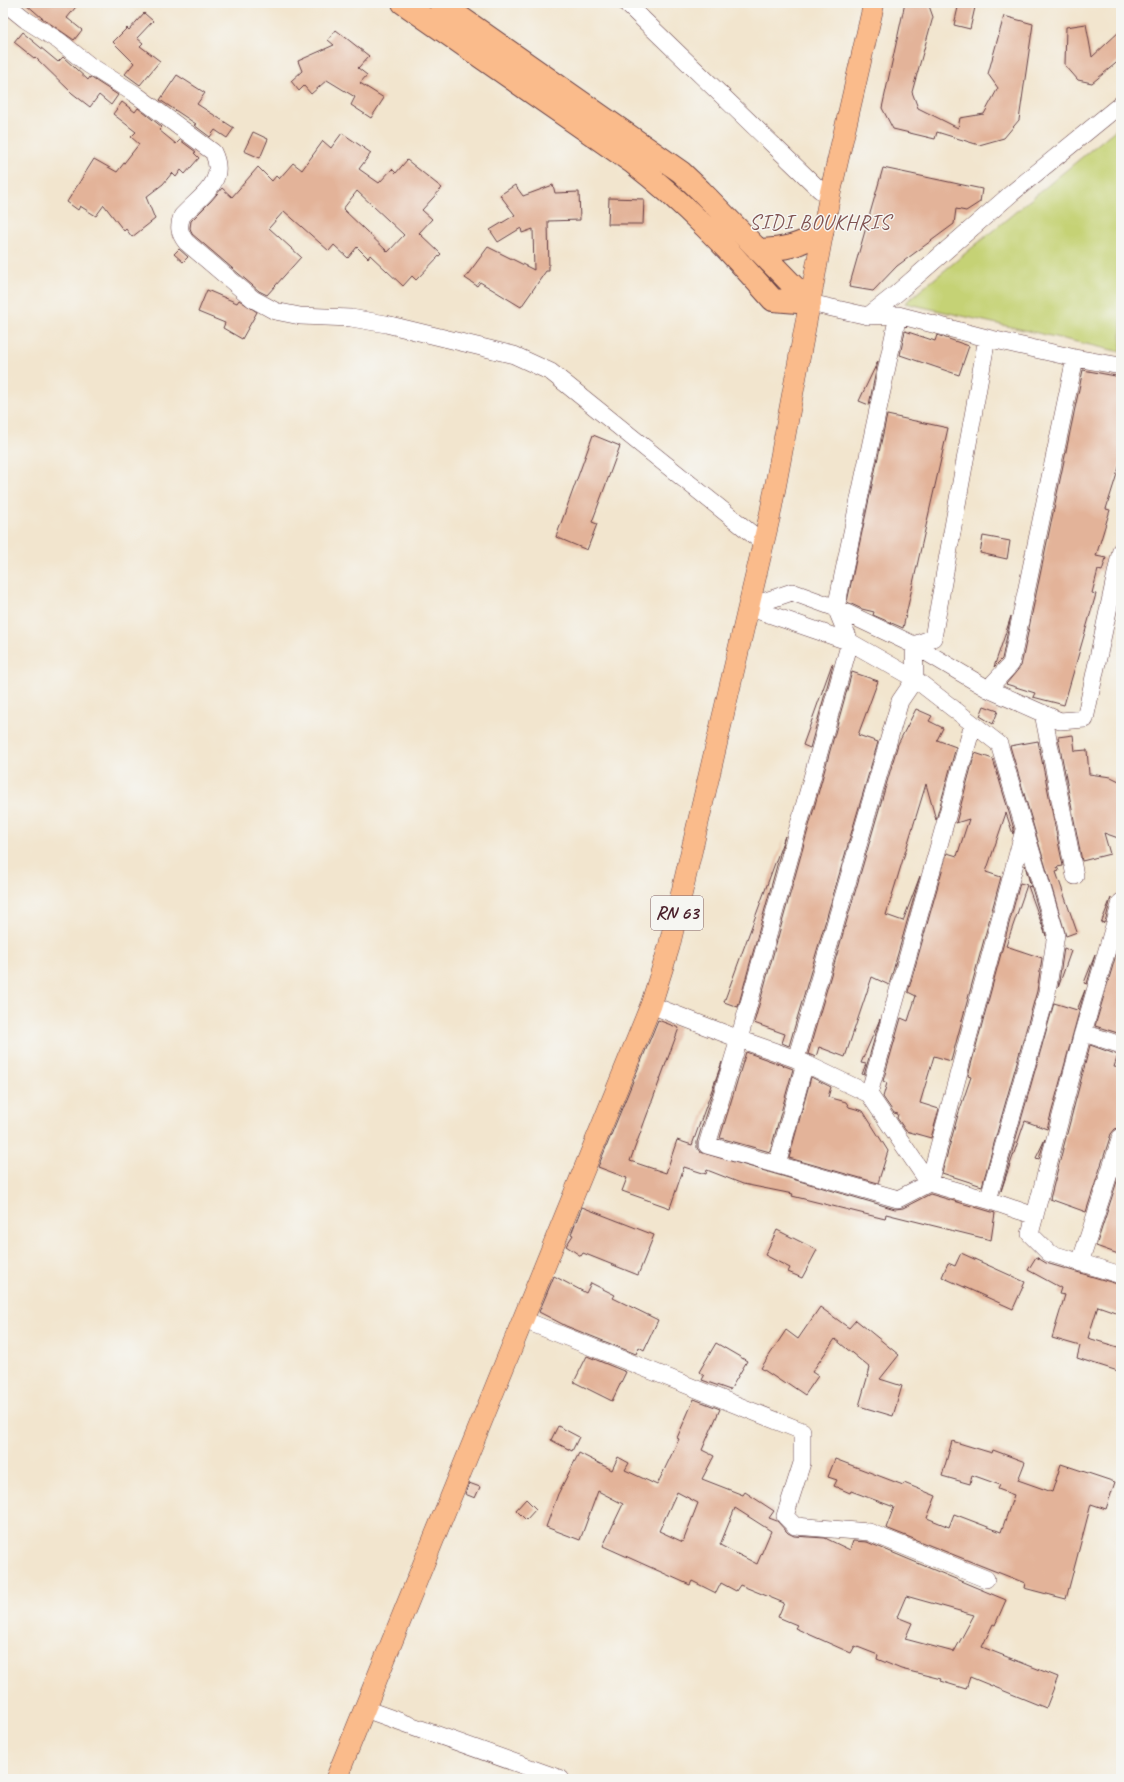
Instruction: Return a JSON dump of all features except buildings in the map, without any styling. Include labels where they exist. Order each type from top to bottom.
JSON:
[{"type":"highway","points":[[403,3],[633,163],[665,188],[710,230],[773,300],[810,303]]},
{"type":"highway","points":[[440,3],[681,172],[810,303]]},
{"type":"highway","points":[[758,250],[788,248],[802,243],[822,232]]},
{"type":"main road","name":"RN 63","points":[[336,1779],[524,1320],[650,1005],[669,947],[762,542],[770,515],[822,232],[874,3]]},
{"type":"street","points":[[5,3],[26,20],[59,41],[89,65],[141,98],[214,152],[218,162],[218,172],[214,182],[182,216],[179,222],[179,230],[186,242],[253,299],[282,312],[300,316],[351,318],[386,324],[514,355],[551,372],[762,542]]},
{"type":"street","points":[[626,3],[820,190],[830,194]]},
{"type":"street","points":[[868,316],[896,294],[1012,193],[1121,104]]},
{"type":"street","points":[[810,303],[868,316],[898,315],[987,338],[1074,358],[1121,366]]},
{"type":"street","points":[[898,315],[836,608],[850,642],[739,1039],[707,1145],[898,1199],[929,1183],[1024,829]]},
{"type":"street","points":[[914,646],[933,638],[987,338]]},
{"type":"street","points":[[988,689],[1011,664],[1074,358]]},
{"type":"street","points":[[748,607],[792,592],[836,608],[914,646],[988,689],[1060,721],[1085,720],[1121,550]]},
{"type":"street","points":[[748,607],[850,642],[915,679],[999,744],[1056,934],[1048,993],[988,1200]]},
{"type":"street","points":[[777,1165],[800,1061],[900,701],[915,679],[914,646]]},
{"type":"street","points":[[1043,713],[1075,876]]},
{"type":"street","points":[[869,1094],[973,724]]},
{"type":"street","points":[[1121,902],[1082,1036],[1030,1234],[1049,1254],[1121,1276]]},
{"type":"street","points":[[650,1005],[800,1061],[869,1094],[929,1183],[988,1200],[1035,1216]]},
{"type":"street","points":[[1082,1036],[1090,1035],[1121,1046]]},
{"type":"street","points":[[1080,1263],[1121,1137]]},
{"type":"street","points":[[524,1320],[802,1431],[802,1463],[785,1516],[795,1526],[868,1532],[986,1579]]},
{"type":"street","points":[[365,1709],[561,1779]]},
{"type":"green space","points":[[1121,125],[1121,352],[905,303]]},
{"type":"district","name":"SIDI BOUKHRIS","points":[[820,222]]}]
